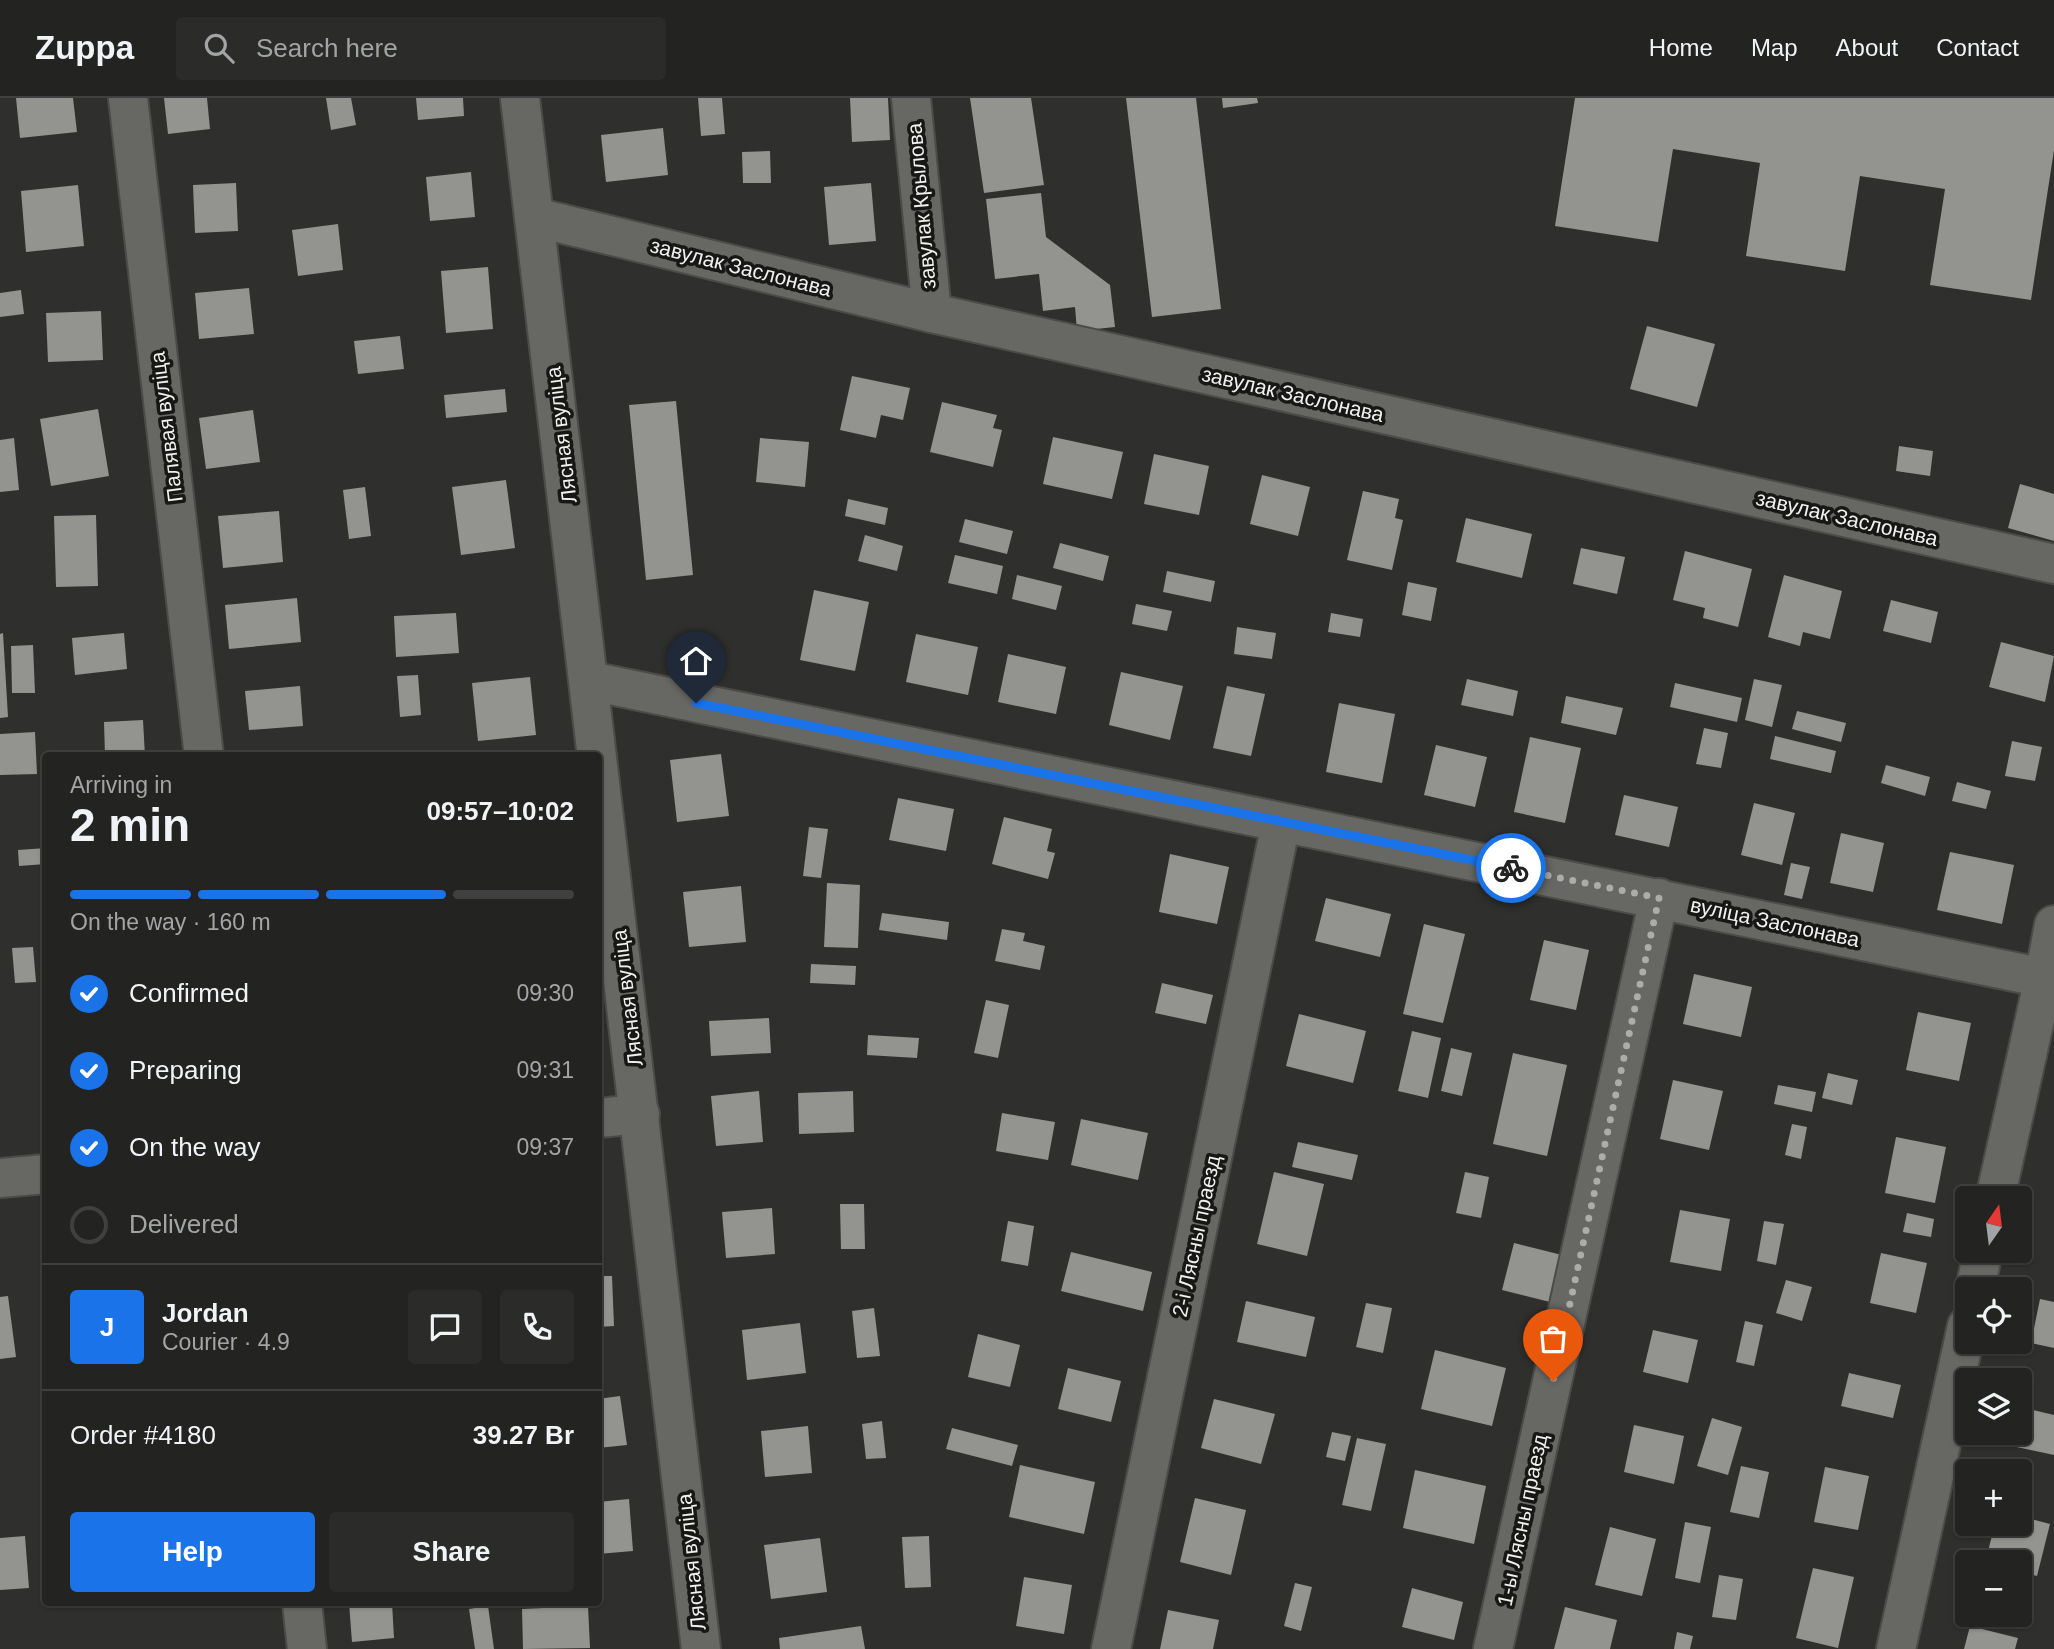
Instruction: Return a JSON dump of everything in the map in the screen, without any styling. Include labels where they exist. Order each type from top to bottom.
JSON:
[{"type":"street","name":"Палявая вуліца","points":[[128,98],[204,752]]},
{"type":"street","name":"Лясная вуліца","points":[[520,98],[598,752]]},
{"type":"street","name":"завулак Крылова","points":[[911,98],[932,313]]},
{"type":"street","name":"завулак Заслонава","points":[[534,218],[932,313],[2054,564]]},
{"type":"street","name":"вуліца Заслонава","points":[[590,681],[2049,979]]},
{"type":"street","name":"Лясная вуліца","points":[[602,785],[701,1649]]},
{"type":"street","name":"2-і Лясны праезд","points":[[1111,1649],[1282,823]]},
{"type":"street","name":"1-ы Лясны праезд","points":[[1493,1649],[1659,898]]},
{"type":"street","points":[[1998,1186],[2049,979],[2054,925]]},
{"type":"street","points":[[602,1118],[640,1114]]},
{"type":"street","points":[[0,1178],[42,1174]]},
{"type":"street","points":[[1896,1649],[1961,1354]]},
{"type":"street","points":[[302,1606],[307,1649]]},
{"type":"building","points":[[16,98],[73,98],[77,132],[20,138]]},
{"type":"building","points":[[164,98],[207,98],[210,129],[168,134]]},
{"type":"building","points":[[326,98],[351,98],[356,125],[331,130]]},
{"type":"building","points":[[416,98],[463,98],[464,116],[418,120]]},
{"type":"building","points":[[698,98],[722,98],[725,134],[701,136]]},
{"type":"building","points":[[850,98],[888,98],[890,140],[852,142]]},
{"type":"building","points":[[970,98],[1031,98],[1044,185],[984,193]]},
{"type":"building","points":[[1126,98],[1196,98],[1221,309],[1152,317]]},
{"type":"building","points":[[1222,98],[1257,98],[1258,103],[1223,108]]},
{"type":"building","points":[[1575,98],[2054,98],[2054,150],[2031,300],[1930,285],[1945,189],[1860,176],[1845,271],[1746,256],[1760,163],[1673,149],[1658,242],[1555,226]]},
{"type":"building","points":[[663,128],[668,175],[606,182],[601,135]]},
{"type":"building","points":[[770,151],[771,183],[743,183],[742,152]]},
{"type":"building","points":[[471,172],[475,217],[430,221],[426,177]]},
{"type":"building","points":[[236,183],[238,231],[195,233],[193,185]]},
{"type":"building","points":[[871,183],[876,241],[829,245],[824,187]]},
{"type":"building","points":[[78,185],[84,246],[26,252],[21,191]]},
{"type":"building","points":[[1041,193],[1046,237],[1110,285],[1115,327],[1077,331],[1075,307],[1043,311],[1039,274],[995,279],[986,199]]},
{"type":"building","points":[[338,224],[343,270],[298,276],[292,230]]},
{"type":"building","points":[[488,267],[493,329],[446,333],[441,271]]},
{"type":"building","points":[[249,288],[254,334],[199,339],[195,293]]},
{"type":"building","points":[[21,290],[24,314],[0,317],[0,293]]},
{"type":"building","points":[[101,311],[103,360],[48,362],[46,313]]},
{"type":"building","points":[[1647,326],[1715,344],[1697,407],[1630,389]]},
{"type":"building","points":[[400,336],[404,369],[358,374],[354,341]]},
{"type":"building","points":[[852,376],[910,388],[903,420],[881,415],[876,438],[840,430]]},
{"type":"building","points":[[505,389],[507,412],[446,418],[444,395]]},
{"type":"building","points":[[676,401],[693,575],[646,580],[629,405]]},
{"type":"building","points":[[942,402],[997,415],[993,428],[1002,430],[993,467],[930,452]]},
{"type":"building","points":[[98,409],[109,476],[51,486],[40,419]]},
{"type":"building","points":[[253,410],[260,462],[206,469],[199,418]]},
{"type":"building","points":[[1053,437],[1123,452],[1112,499],[1043,484]]},
{"type":"building","points":[[14,438],[19,490],[0,492],[0,440]]},
{"type":"building","points":[[760,438],[809,442],[805,487],[756,482]]},
{"type":"building","points":[[1899,446],[1933,451],[1930,476],[1896,471]]},
{"type":"building","points":[[1154,454],[1209,466],[1199,515],[1144,504]]},
{"type":"building","points":[[1262,475],[1310,487],[1298,536],[1250,524]]},
{"type":"building","points":[[506,480],[515,548],[461,555],[452,487]]},
{"type":"building","points":[[2020,484],[2054,494],[2054,541],[2008,528]]},
{"type":"building","points":[[365,487],[371,536],[349,539],[343,490]]},
{"type":"building","points":[[1363,491],[1399,499],[1395,518],[1403,520],[1392,570],[1347,560]]},
{"type":"building","points":[[848,499],[888,508],[885,525],[845,516]]},
{"type":"building","points":[[279,511],[283,562],[223,568],[218,516]]},
{"type":"building","points":[[96,515],[98,586],[56,587],[54,516]]},
{"type":"building","points":[[1466,518],[1532,534],[1522,578],[1456,562]]},
{"type":"building","points":[[965,519],[1013,531],[1007,554],[959,542]]},
{"type":"building","points":[[865,535],[903,546],[897,571],[858,561]]},
{"type":"building","points":[[1060,543],[1109,556],[1103,581],[1053,568]]},
{"type":"building","points":[[1581,548],[1625,557],[1617,594],[1573,584]]},
{"type":"building","points":[[1685,551],[1752,569],[1738,627],[1703,618],[1705,608],[1673,600]]},
{"type":"building","points":[[955,555],[1003,566],[997,594],[948,583]]},
{"type":"building","points":[[1167,571],[1215,581],[1211,602],[1163,592]]},
{"type":"building","points":[[1017,575],[1062,586],[1056,610],[1012,599]]},
{"type":"building","points":[[1784,575],[1842,591],[1830,639],[1803,632],[1800,646],[1768,637]]},
{"type":"building","points":[[1408,582],[1437,588],[1431,621],[1402,615]]},
{"type":"building","points":[[814,590],[869,602],[855,671],[800,660]]},
{"type":"building","points":[[297,598],[301,642],[229,649],[225,605]]},
{"type":"building","points":[[1891,600],[1938,612],[1931,643],[1883,631]]},
{"type":"building","points":[[1136,604],[1172,611],[1167,631],[1132,624]]},
{"type":"building","points":[[456,613],[459,653],[396,657],[394,616]]},
{"type":"building","points":[[1331,613],[1363,619],[1360,637],[1328,632]]},
{"type":"building","points":[[1237,627],[1276,633],[1272,659],[1234,654]]},
{"type":"building","points":[[3,633],[8,717],[0,718],[0,634]]},
{"type":"building","points":[[124,633],[127,669],[75,675],[72,638]]},
{"type":"building","points":[[916,634],[978,647],[968,695],[906,682]]},
{"type":"building","points":[[2001,642],[2054,656],[2045,702],[1989,687]]},
{"type":"building","points":[[33,645],[35,693],[12,693],[11,646]]},
{"type":"building","points":[[1008,654],[1066,667],[1056,714],[998,702]]},
{"type":"building","points":[[1121,672],[1183,686],[1170,740],[1109,725]]},
{"type":"building","points":[[418,675],[421,715],[400,717],[397,676]]},
{"type":"building","points":[[530,677],[536,735],[478,741],[472,683]]},
{"type":"building","points":[[1467,679],[1518,691],[1513,716],[1461,705]]},
{"type":"building","points":[[1754,679],[1782,685],[1772,727],[1745,720]]},
{"type":"building","points":[[1675,683],[1742,698],[1737,722],[1670,707]]},
{"type":"building","points":[[300,686],[303,726],[249,730],[245,691]]},
{"type":"building","points":[[1227,686],[1265,694],[1251,756],[1213,748]]},
{"type":"building","points":[[1566,696],[1623,708],[1616,735],[1561,723]]},
{"type":"building","points":[[1339,703],[1395,714],[1382,783],[1326,772]]},
{"type":"building","points":[[1797,711],[1846,723],[1841,742],[1792,729]]},
{"type":"building","points":[[143,720],[145,752],[105,752],[104,722]]},
{"type":"building","points":[[1704,728],[1728,733],[1721,768],[1696,764]]},
{"type":"building","points":[[35,732],[37,774],[0,775],[0,734]]},
{"type":"building","points":[[1775,736],[1836,751],[1831,773],[1770,759]]},
{"type":"building","points":[[1530,737],[1581,748],[1565,823],[1514,812]]},
{"type":"building","points":[[2012,741],[2042,747],[2035,781],[2005,776]]},
{"type":"building","points":[[1436,745],[1487,757],[1475,807],[1424,795]]},
{"type":"building","points":[[721,754],[729,816],[677,822],[670,760]]},
{"type":"building","points":[[1886,765],[1930,777],[1925,796],[1881,783]]},
{"type":"building","points":[[1957,782],[1991,791],[1986,809],[1952,801]]},
{"type":"building","points":[[1624,795],[1678,807],[1669,847],[1615,835]]},
{"type":"building","points":[[898,798],[954,809],[946,851],[889,840]]},
{"type":"building","points":[[1754,803],[1795,813],[1782,865],[1741,855]]},
{"type":"building","points":[[1004,817],[1052,829],[1047,851],[1055,853],[1048,879],[992,864]]},
{"type":"building","points":[[809,827],[828,829],[821,878],[803,876]]},
{"type":"building","points":[[1841,833],[1884,843],[1873,892],[1830,883]]},
{"type":"building","points":[[42,848],[42,864],[19,866],[18,850]]},
{"type":"building","points":[[1950,852],[2014,865],[2002,924],[1937,910]]},
{"type":"building","points":[[1170,854],[1229,867],[1217,924],[1159,912]]},
{"type":"building","points":[[1791,863],[1810,867],[1802,899],[1784,895]]},
{"type":"building","points":[[827,883],[860,885],[858,948],[824,947]]},
{"type":"building","points":[[741,886],[746,942],[689,947],[683,892]]},
{"type":"building","points":[[1326,898],[1391,914],[1380,957],[1315,941]]},
{"type":"building","points":[[882,913],[949,922],[947,940],[879,930]]},
{"type":"building","points":[[1424,924],[1465,934],[1443,1023],[1403,1014]]},
{"type":"building","points":[[1002,929],[1025,933],[1023,941],[1045,946],[1040,970],[995,961]]},
{"type":"building","points":[[1544,940],[1589,950],[1576,1010],[1530,1000]]},
{"type":"building","points":[[33,947],[36,982],[15,983],[12,948]]},
{"type":"building","points":[[811,964],[856,966],[855,985],[810,983]]},
{"type":"building","points":[[1694,974],[1752,987],[1741,1037],[1683,1024]]},
{"type":"building","points":[[1162,983],[1213,995],[1206,1024],[1155,1013]]},
{"type":"building","points":[[986,1000],[1009,1005],[998,1058],[974,1053]]},
{"type":"building","points":[[1918,1012],[1971,1023],[1959,1081],[1906,1070]]},
{"type":"building","points":[[1299,1014],[1366,1031],[1353,1083],[1286,1066]]},
{"type":"building","points":[[769,1018],[771,1053],[711,1056],[709,1021]]},
{"type":"building","points":[[1412,1031],[1441,1038],[1428,1098],[1398,1091]]},
{"type":"building","points":[[868,1035],[919,1038],[917,1058],[867,1055]]},
{"type":"building","points":[[1451,1048],[1472,1053],[1462,1096],[1441,1091]]},
{"type":"building","points":[[1513,1053],[1567,1065],[1547,1156],[1493,1144]]},
{"type":"building","points":[[1828,1073],[1858,1080],[1852,1105],[1822,1098]]},
{"type":"building","points":[[1673,1080],[1723,1091],[1709,1150],[1660,1139]]},
{"type":"building","points":[[1778,1085],[1816,1092],[1812,1112],[1774,1104]]},
{"type":"building","points":[[759,1091],[763,1142],[716,1146],[711,1096]]},
{"type":"building","points":[[853,1091],[854,1132],[799,1134],[798,1093]]},
{"type":"building","points":[[1002,1113],[1055,1122],[1048,1160],[996,1151]]},
{"type":"building","points":[[1081,1119],[1148,1133],[1138,1180],[1071,1165]]},
{"type":"building","points":[[1792,1124],[1807,1127],[1801,1159],[1785,1155]]},
{"type":"building","points":[[1896,1137],[1946,1147],[1935,1203],[1885,1193]]},
{"type":"building","points":[[1298,1142],[1358,1155],[1352,1180],[1292,1167]]},
{"type":"building","points":[[1274,1172],[1324,1184],[1307,1256],[1257,1244]]},
{"type":"building","points":[[1465,1172],[1489,1177],[1481,1218],[1456,1213]]},
{"type":"building","points":[[840,1204],[864,1204],[865,1249],[841,1249]]},
{"type":"building","points":[[772,1208],[775,1254],[726,1258],[722,1212]]},
{"type":"building","points":[[1680,1210],[1730,1219],[1721,1271],[1670,1262]]},
{"type":"building","points":[[1907,1213],[1934,1219],[1931,1237],[1903,1232]]},
{"type":"building","points":[[1008,1221],[1034,1226],[1028,1266],[1001,1261]]},
{"type":"building","points":[[1764,1221],[1784,1224],[1776,1265],[1757,1261]]},
{"type":"building","points":[[1514,1243],[1570,1257],[1558,1304],[1502,1290]]},
{"type":"building","points":[[1071,1252],[1152,1272],[1143,1311],[1061,1291]]},
{"type":"building","points":[[1881,1253],[1927,1263],[1916,1313],[1870,1303]]},
{"type":"building","points":[[602,1276],[612,1276],[614,1326],[602,1327]]},
{"type":"building","points":[[1786,1280],[1812,1287],[1802,1321],[1776,1313]]},
{"type":"building","points":[[8,1296],[16,1357],[0,1359],[0,1297]]},
{"type":"building","points":[[2040,1299],[2054,1302],[2054,1348],[2032,1343]]},
{"type":"building","points":[[1246,1301],[1315,1317],[1306,1357],[1237,1342]]},
{"type":"building","points":[[1366,1303],[1392,1308],[1383,1353],[1356,1347]]},
{"type":"building","points":[[874,1308],[880,1356],[857,1358],[852,1311]]},
{"type":"building","points":[[1745,1321],[1763,1325],[1754,1366],[1736,1362]]},
{"type":"building","points":[[800,1323],[806,1373],[747,1380],[742,1330]]},
{"type":"building","points":[[1653,1330],[1698,1340],[1688,1383],[1643,1372]]},
{"type":"building","points":[[978,1334],[1020,1345],[1010,1387],[968,1377]]},
{"type":"building","points":[[1435,1350],[1506,1368],[1492,1426],[1421,1409]]},
{"type":"building","points":[[1068,1368],[1121,1381],[1111,1422],[1058,1409]]},
{"type":"building","points":[[1849,1373],[1901,1385],[1893,1418],[1841,1406]]},
{"type":"building","points":[[620,1396],[627,1445],[602,1448],[602,1398]]},
{"type":"building","points":[[1214,1399],[1275,1414],[1261,1464],[1201,1448]]},
{"type":"building","points":[[2032,1410],[2054,1415],[2054,1455],[2012,1446],[2032,1445]]},
{"type":"building","points":[[1712,1418],[1742,1427],[1728,1475],[1697,1466]]},
{"type":"building","points":[[882,1421],[886,1458],[866,1459],[862,1424]]},
{"type":"building","points":[[1634,1425],[1684,1436],[1674,1484],[1624,1472]]},
{"type":"building","points":[[808,1426],[812,1473],[765,1477],[761,1431]]},
{"type":"building","points":[[952,1428],[1018,1445],[1012,1466],[946,1449]]},
{"type":"building","points":[[1332,1432],[1351,1436],[1345,1461],[1326,1457]]},
{"type":"building","points":[[1357,1438],[1386,1444],[1371,1511],[1342,1505]]},
{"type":"building","points":[[1020,1465],[1095,1482],[1084,1534],[1009,1517]]},
{"type":"building","points":[[1741,1466],[1769,1472],[1759,1518],[1730,1512]]},
{"type":"building","points":[[1825,1467],[1869,1476],[1858,1530],[1814,1522]]},
{"type":"building","points":[[1415,1470],[1486,1486],[1474,1544],[1403,1528]]},
{"type":"building","points":[[1195,1498],[1246,1510],[1231,1575],[1180,1562]]},
{"type":"building","points":[[629,1499],[633,1551],[602,1554],[602,1502]]},
{"type":"building","points":[[2032,1519],[2050,1524],[2037,1576],[2032,1575],[2032,1550],[1988,1550],[1992,1536],[2032,1536]]},
{"type":"building","points":[[1685,1522],[1711,1527],[1700,1583],[1675,1578]]},
{"type":"building","points":[[1610,1527],[1656,1539],[1642,1596],[1595,1585]]},
{"type":"building","points":[[25,1536],[29,1588],[0,1590],[0,1538]]},
{"type":"building","points":[[929,1536],[931,1587],[905,1588],[902,1537]]},
{"type":"building","points":[[820,1538],[827,1592],[771,1599],[764,1545]]},
{"type":"building","points":[[1813,1568],[1854,1577],[1838,1648],[1796,1638]]},
{"type":"building","points":[[1719,1575],[1743,1579],[1736,1620],[1712,1617]]},
{"type":"building","points":[[1024,1577],[1072,1585],[1064,1634],[1016,1626]]},
{"type":"building","points":[[1295,1583],[1312,1587],[1301,1631],[1284,1626]]},
{"type":"building","points":[[1412,1588],[1463,1602],[1454,1640],[1402,1627]]},
{"type":"building","points":[[349,1606],[392,1606],[394,1638],[352,1642]]},
{"type":"building","points":[[488,1606],[494,1649],[475,1649],[469,1609]]},
{"type":"building","points":[[588,1606],[590,1648],[523,1649],[522,1609]]},
{"type":"building","points":[[1565,1607],[1617,1620],[1610,1649],[1554,1649]]},
{"type":"building","points":[[1168,1610],[1219,1620],[1213,1649],[1160,1649]]},
{"type":"building","points":[[861,1626],[865,1649],[780,1649],[779,1638]]},
{"type":"building","points":[[1970,1627],[2018,1638],[2015,1649],[1964,1649]]},
{"type":"building","points":[[1677,1632],[1693,1636],[1690,1649],[1674,1649]]},
{"type":"way so far","points":[[1511,868],[1659,898],[1553,1381]]},
{"type":"route","points":[[696,703],[1511,868]]}]
